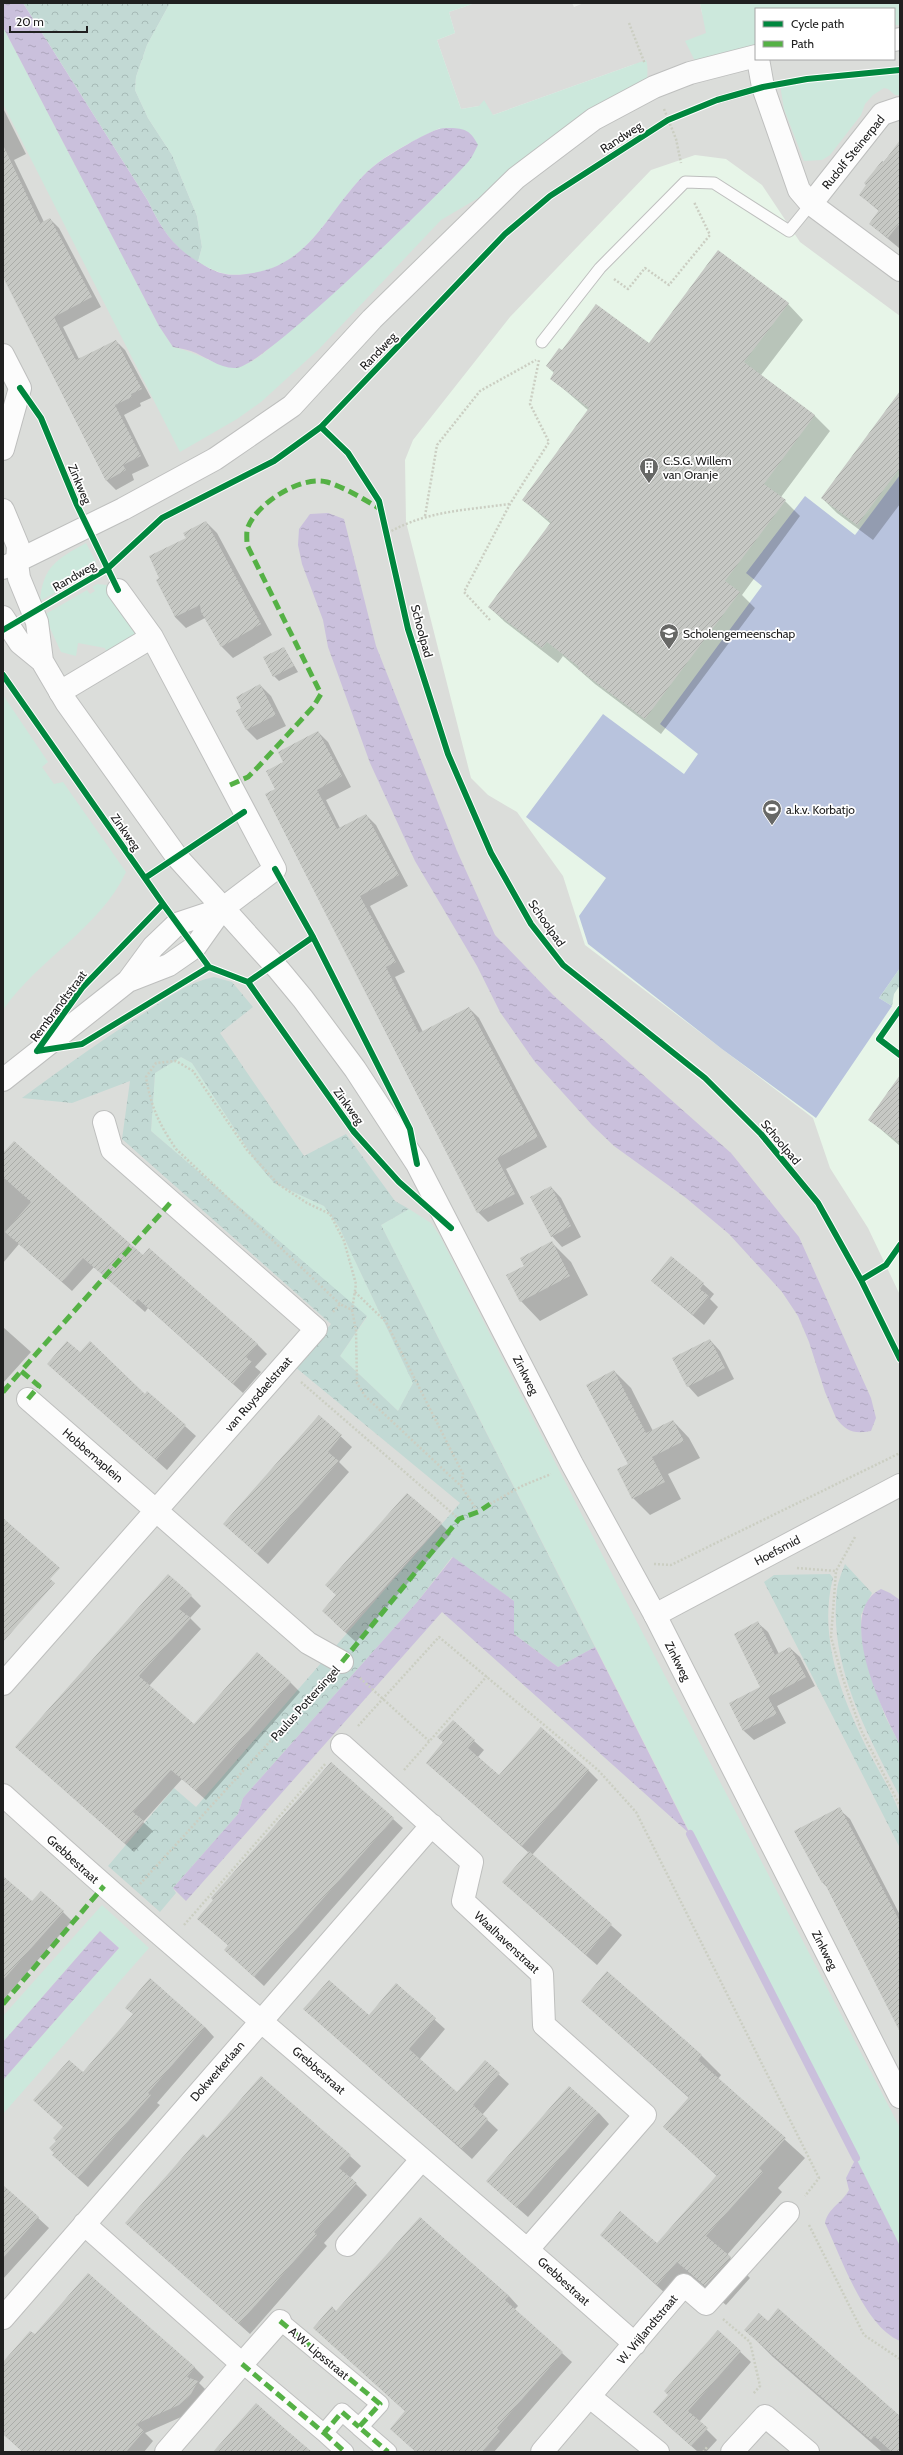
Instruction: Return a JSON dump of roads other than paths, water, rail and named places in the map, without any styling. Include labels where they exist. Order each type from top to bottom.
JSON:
[{"type":"street","points":[[10,565],[123,509],[215,459],[292,406],[377,314],[516,178],[594,118],[654,88],[690,73],[755,56]]},
{"type":"street","points":[[758,60],[763,87],[799,190],[811,204],[900,270]]},
{"type":"street","name":"Rudolf Steinerpad","points":[[811,204],[882,114],[900,108]]},
{"type":"street","points":[[3,355],[20,388],[3,449]]},
{"type":"street","name":"Zinkweg","points":[[3,510],[18,546],[10,565],[19,578],[37,622],[42,661]]},
{"type":"street","points":[[118,590],[152,637],[275,869],[222,909]]},
{"type":"street","name":"Zinkweg","points":[[3,617],[20,643],[42,661],[60,692],[176,857],[279,970],[303,999],[355,1069],[418,1164],[572,1464],[655,1615],[900,2096]]},
{"type":"street","points":[[60,692],[152,637]]},
{"type":"street","name":"Rembrandtstraat","points":[[3,1080],[128,981],[153,947],[177,924],[222,909]]},
{"type":"street","name":"Rembrandtstraat","points":[[128,981],[169,965],[194,947],[222,909]]},
{"type":"street","name":"van Ruysdaelstraat","points":[[3,1684],[316,1329],[112,1150],[104,1122]]},
{"type":"street","name":"Hobbemaplein","points":[[28,1398],[157,1511]]},
{"type":"street","name":"Hoefsmid","points":[[655,1615],[900,1485]]},
{"type":"street","name":"Paulus Pottersingel","points":[[157,1511],[308,1643],[342,1662]]},
{"type":"street","name":"Waalhavenstraat","points":[[342,1745],[472,1862],[463,1901],[542,1974],[544,2025],[645,2115],[528,2249]]},
{"type":"street","name":"Grebbestraat","points":[[3,1795],[123,1903],[262,2020],[528,2249],[635,2344]]},
{"type":"street","name":"Dokwerkerlaan","points":[[3,2318],[432,1825]]},
{"type":"street","points":[[347,2245],[422,2159]]},
{"type":"street","name":"W. Vrijlandtstraat","points":[[542,2452],[684,2285],[706,2304],[793,2209]]},
{"type":"street","points":[[84,2224],[242,2364],[346,2452]]},
{"type":"street","name":"A.W. Lipsstraat","points":[[166,2452],[280,2321],[380,2404],[360,2427]]},
{"type":"street","points":[[590,2397],[658,2452]]},
{"type":"street","points":[[324,2433],[342,2412],[388,2452]]},
{"type":"street","points":[[732,2452],[765,2416],[808,2452]]},
{"type":"lane","points":[[542,342],[600,268],[685,182],[714,183],[789,231],[811,204]]},
{"type":"water","points":[[3,3],[23,3],[171,239],[178,247],[196,261],[224,274],[241,275],[253,273],[274,267],[291,258],[318,232],[354,186],[368,171],[413,141],[438,129],[453,128],[466,130],[478,145],[469,161],[426,206],[315,310],[281,339],[253,360],[236,368],[230,368],[213,362],[191,351],[173,347],[159,326],[3,27]]},
{"type":"water","points":[[328,513],[344,519],[376,646],[457,851],[495,935],[553,995],[731,1153],[799,1237],[871,1398],[876,1418],[871,1431],[851,1431],[843,1426],[836,1418],[825,1392],[809,1342],[798,1316],[782,1292],[729,1234],[686,1198],[614,1146],[592,1125],[535,1062],[500,1012],[477,966],[415,861],[370,763],[328,647],[323,620],[302,564],[298,545],[299,529],[310,514]]},
{"type":"water","points":[[453,1557],[514,1601],[514,1634],[558,1667],[595,1647],[690,1834],[442,1612],[186,1901],[173,1888],[238,1814],[243,1798],[418,1601]]},
{"type":"water","points":[[881,1589],[900,1600],[900,1745],[874,1687],[866,1663],[862,1640],[862,1618],[868,1601]]},
{"type":"water","points":[[100,1931],[119,1948],[3,2080],[3,2042]]},
{"type":"water","points":[[856,2158],[900,2246],[900,2341],[887,2333],[875,2321],[865,2306],[846,2271],[825,2223],[829,2213],[843,2199],[849,2190],[846,2178]]},
{"type":"waterway","points":[[690,1834],[856,2158]]},
{"type":"place","name":"C.S.G. Willem van Oranje","points":[[649,484]]},
{"type":"place","name":"Scholengemeenschap","points":[[669,650]]},
{"type":"place","name":"a.k.v. Korbatjo","points":[[772,826]]}]
